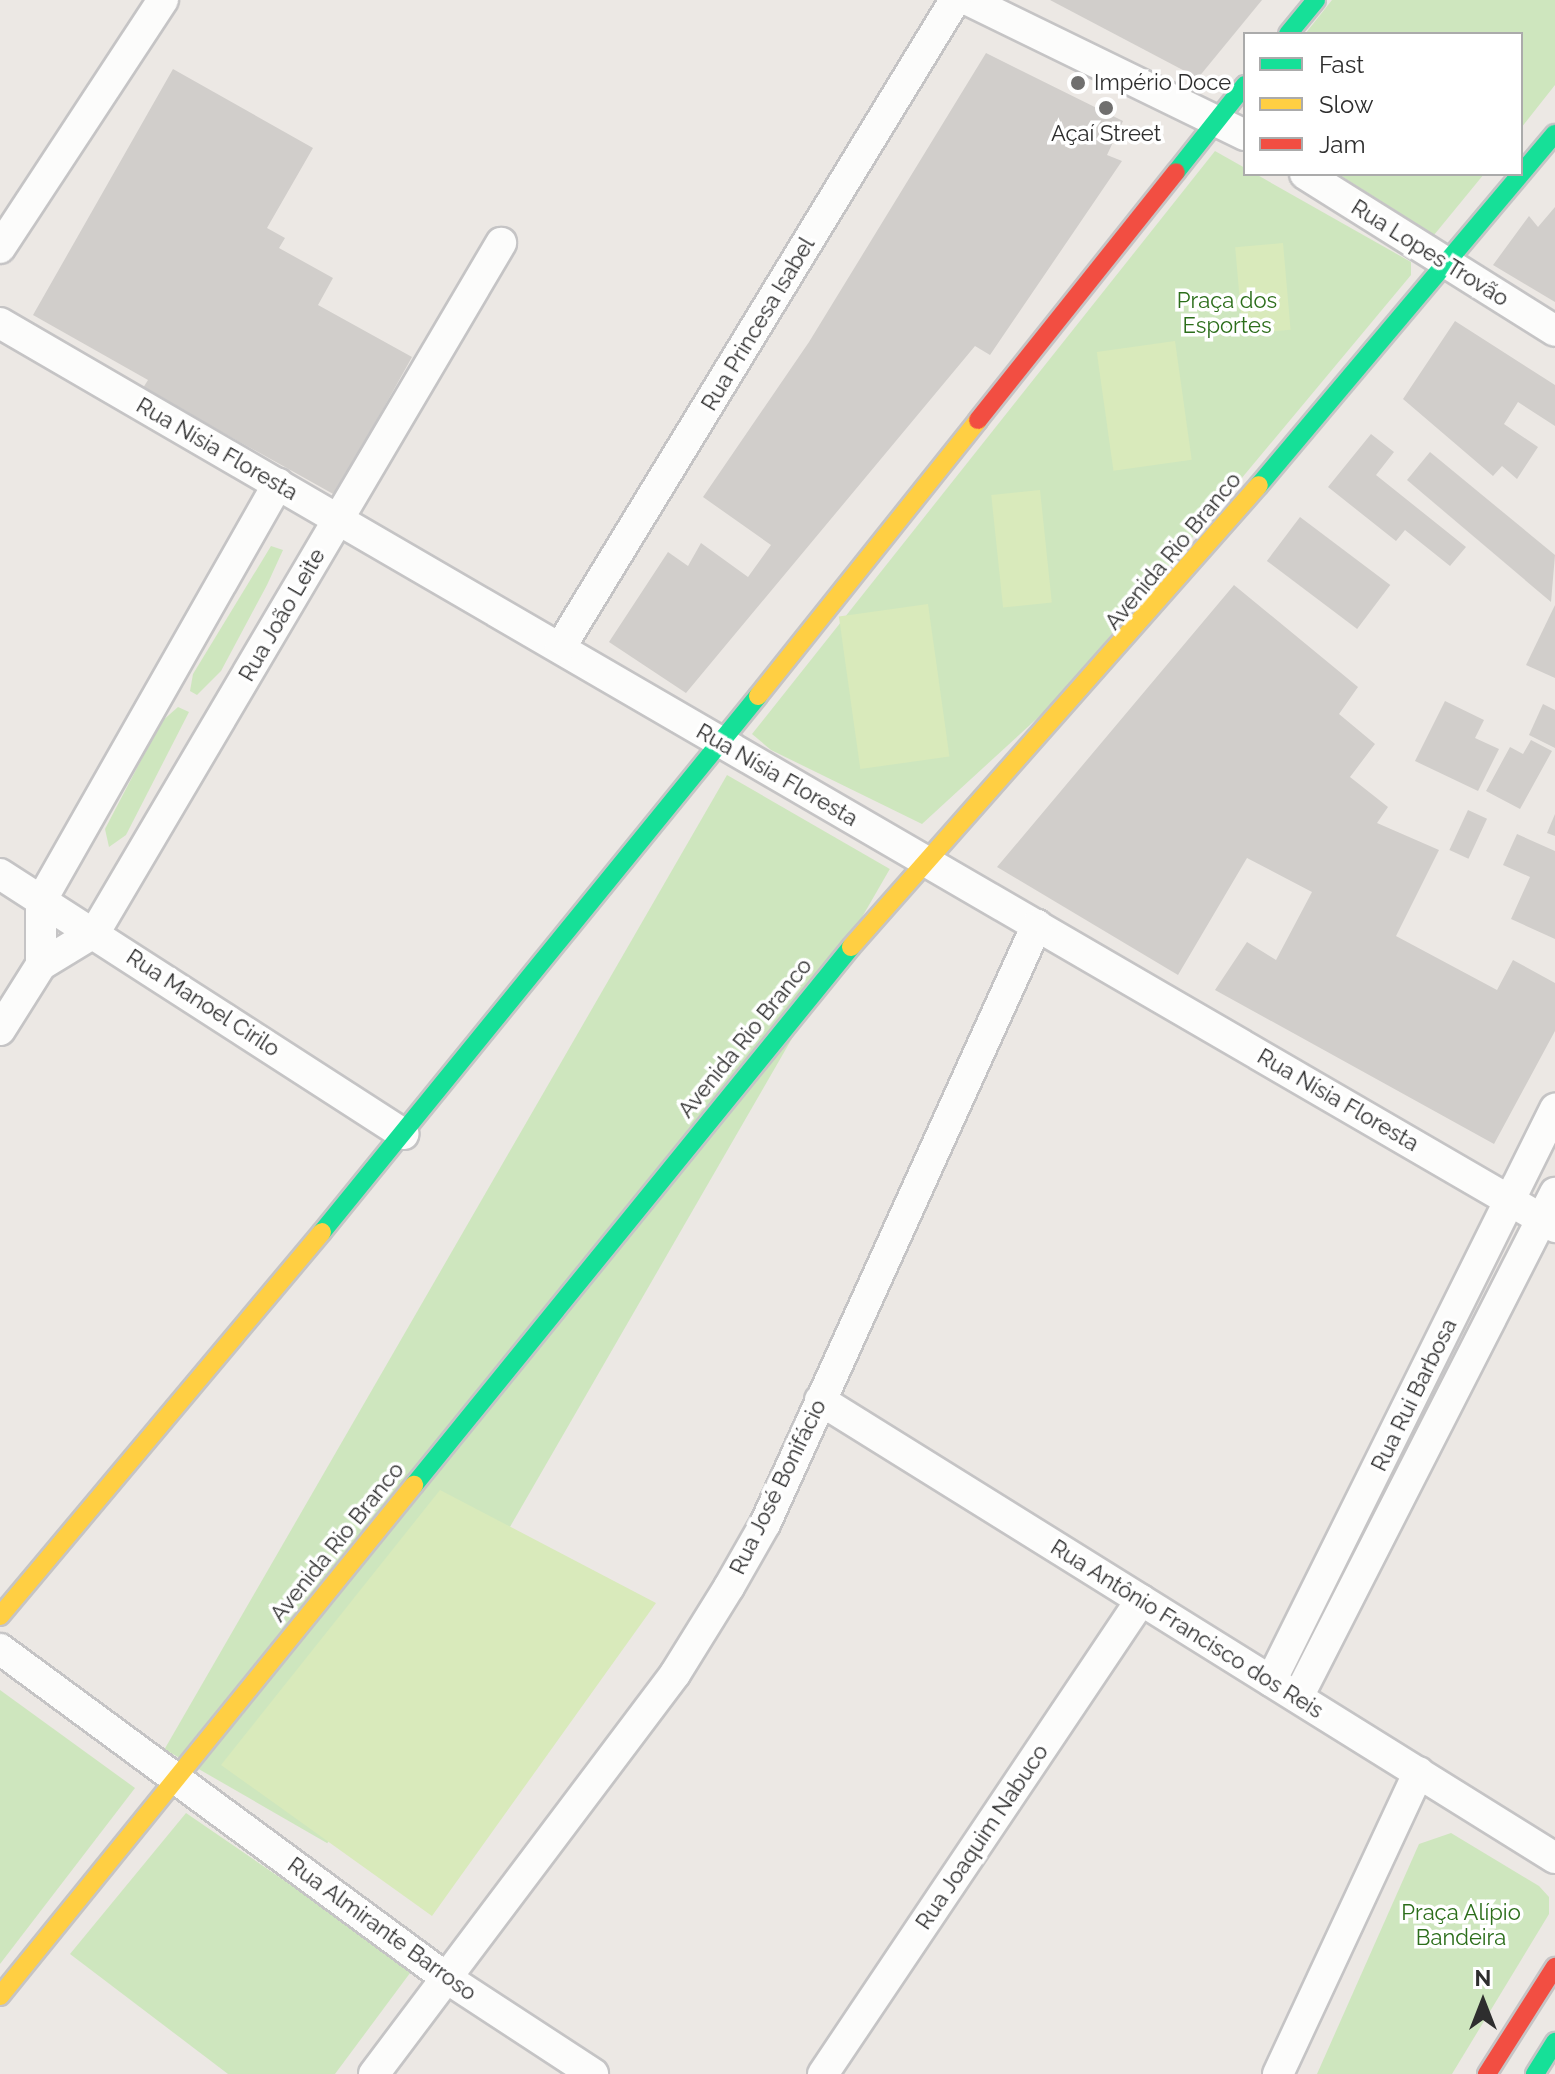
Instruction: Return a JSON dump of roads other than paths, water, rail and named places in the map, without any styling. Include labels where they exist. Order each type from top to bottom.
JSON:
[{"type":"main road","points":[[1290,32],[1316,0]]},
{"type":"main road","points":[[0,1616],[403,1134],[1243,87]]},
{"type":"main road","name":"Avenida Rio Branco","points":[[1523,174],[1555,134]]},
{"type":"main road","name":"Avenida Rio Branco","points":[[0,1996],[763,1051],[1450,266],[1522,176]]},
{"type":"main road","points":[[1487,2074],[1555,1967]]},
{"type":"main road","points":[[1535,2074],[1555,2042]]},
{"type":"street","points":[[0,248],[163,0]]},
{"type":"street","name":"Rua Princesa Isabel","points":[[560,648],[955,0]]},
{"type":"street","points":[[968,0],[1218,118],[1243,134]]},
{"type":"street","name":"Rua Lopes Trovão","points":[[1308,176],[1555,331]]},
{"type":"street","name":"Rua João Leite","points":[[0,1030],[41,965],[95,932],[501,243]]},
{"type":"street","name":"Rua Nísia Floresta","points":[[0,323],[1510,1201],[1551,1213]]},
{"type":"street","points":[[41,965],[41,901],[278,484]]},
{"type":"street","name":"Rua Manoel Cirilo","points":[[0,874],[95,932],[403,1134]]},
{"type":"street","name":"Rua José Bonifácio","points":[[374,2074],[675,1674],[765,1524],[1037,925]]},
{"type":"street","name":"Rua Rui Barbosa","points":[[1271,1681],[1555,1109]]},
{"type":"street","name":"Rua Rui Barbosa","points":[[1298,1697],[1551,1213]]},
{"type":"street","name":"Rua Antônio Francisco dos Reis","points":[[820,1400],[1555,1858]]},
{"type":"street","points":[[1378,1467],[1408,1483]]},
{"type":"street","name":"Rua Joaquim Nabuco","points":[[823,2074],[1141,1600]]},
{"type":"street","name":"Rua Almirante Barroso","points":[[0,1649],[445,1977],[593,2074]]},
{"type":"street","points":[[1278,2074],[1419,1772]]},
{"type":"place","name":"Império Doce","points":[[1078,83]]},
{"type":"place","name":"Açaí Street","points":[[1106,108]]},
{"type":"park label","name":"Praça dos Esportes","points":[[1227,312]]},
{"type":"park label","name":"Praça Alípio Bandeira","points":[[1461,1924]]}]
